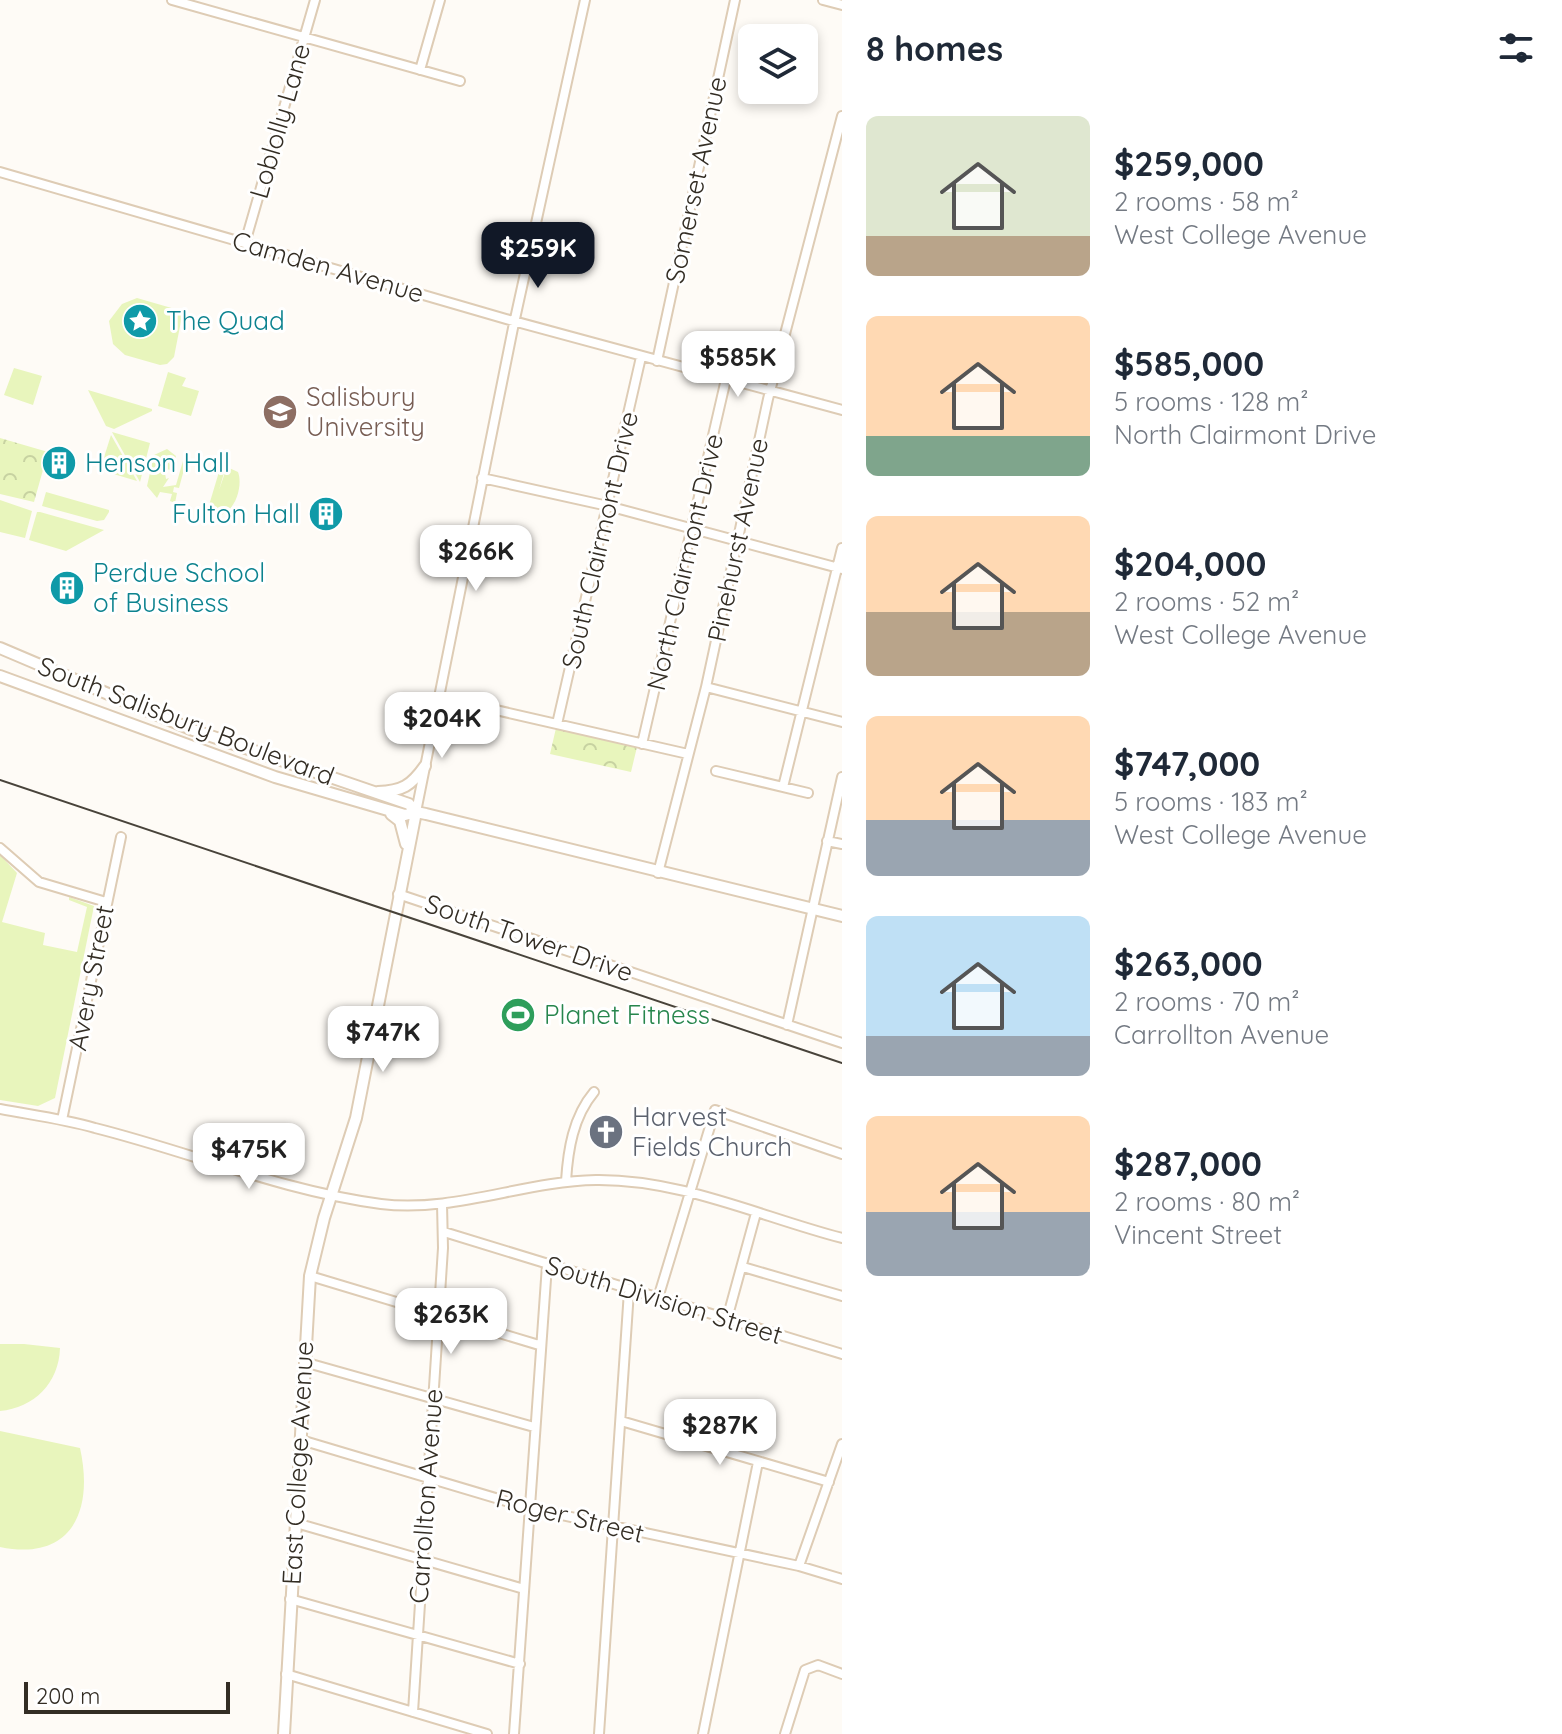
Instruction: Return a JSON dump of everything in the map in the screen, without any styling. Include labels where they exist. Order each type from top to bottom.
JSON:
[{"type":"main road","name":"South Salisbury Boulevard","points":[[0,648],[72,681],[252,752],[409,804],[416,812]]},
{"type":"main road","name":"South Salisbury Boulevard","points":[[0,676],[198,750],[383,809],[405,815],[416,812],[842,916]]},
{"type":"main road","points":[[198,750],[215,749],[244,759],[250,758],[252,752]]},
{"type":"main road","points":[[372,792],[397,791],[412,784],[425,766]]},
{"type":"main road","points":[[383,809],[400,821],[408,850]]},
{"type":"main road","name":"East College Avenue","points":[[284,1734],[310,1276],[361,1095],[416,812]]},
{"type":"street","points":[[174,0],[460,81]]},
{"type":"street","name":"Loblolly Lane","points":[[245,243],[315,0]]},
{"type":"street","points":[[420,70],[440,0]]},
{"type":"street","points":[[416,812],[514,321],[585,0]]},
{"type":"street","name":"Somerset Avenue","points":[[657,361],[735,0]]},
{"type":"street","points":[[823,0],[842,5]]},
{"type":"street","name":"Pinehurst Avenue","points":[[658,873],[706,687],[771,391],[842,116]]},
{"type":"street","name":"Camden Avenue","points":[[0,172],[641,357],[842,410]]},
{"type":"street","name":"South Clairmont Drive","points":[[557,724],[641,357]]},
{"type":"street","name":"North Clairmont Drive","points":[[642,744],[726,379]]},
{"type":"street","points":[[482,478],[608,506],[840,568]]},
{"type":"street","points":[[783,787],[800,712],[840,568],[842,548]]},
{"type":"street","points":[[706,687],[842,722]]},
{"type":"street","points":[[439,697],[688,754]]},
{"type":"street","points":[[716,771],[808,793]]},
{"type":"street","points":[[787,1025],[842,781]]},
{"type":"street","name":"Avery Street","points":[[62,1120],[121,837]]},
{"type":"street","points":[[827,841],[842,844]]},
{"type":"street","points":[[0,848],[39,882],[106,902]]},
{"type":"street","name":"South Tower Drive","points":[[398,894],[842,1043]]},
{"type":"street","points":[[566,1181],[568,1151],[577,1123],[594,1092]]},
{"type":"street","points":[[0,1109],[62,1120],[274,1182],[388,1204],[442,1204],[566,1181],[639,1181],[690,1192],[842,1238]]},
{"type":"street","points":[[658,1298],[715,1110],[842,1154]]},
{"type":"street","points":[[442,1204],[444,1232]]},
{"type":"street","points":[[727,1319],[756,1213]]},
{"type":"street","name":"South Division Street","points":[[444,1232],[842,1354]]},
{"type":"street","name":"Carrollton Avenue","points":[[413,1712],[444,1232]]},
{"type":"street","points":[[514,1734],[547,1265]]},
{"type":"street","points":[[743,1267],[842,1296]]},
{"type":"street","points":[[310,1276],[539,1345]]},
{"type":"street","points":[[599,1734],[629,1291]]},
{"type":"street","points":[[304,1362],[534,1427]]},
{"type":"street","points":[[621,1421],[829,1482]]},
{"type":"street","name":"Roger Street","points":[[301,1440],[529,1508],[799,1566],[842,1579]]},
{"type":"street","points":[[799,1566],[842,1444]]},
{"type":"street","points":[[703,1734],[758,1462]]},
{"type":"street","points":[[296,1523],[524,1589]]},
{"type":"street","points":[[290,1599],[520,1664]]},
{"type":"street","points":[[785,1734],[805,1670],[818,1665],[842,1674]]},
{"type":"street","points":[[286,1674],[487,1734]]},
{"type":"green space","points":[[137,298],[175,309],[182,316],[174,357],[167,364],[160,365],[125,355],[113,344],[109,321],[122,304]]},
{"type":"green space","points":[[14,368],[42,376],[33,405],[4,395]]},
{"type":"green space","points":[[168,372],[186,378],[182,386],[199,391],[191,416],[158,406]]},
{"type":"green space","points":[[88,390],[152,411],[114,429],[106,426]]},
{"type":"green space","points":[[112,432],[150,443],[140,482]]},
{"type":"green space","points":[[111,435],[137,481],[100,470]]},
{"type":"green space","points":[[0,438],[48,452],[34,502],[0,494]]},
{"type":"green space","points":[[167,449],[176,456],[174,463],[169,463],[173,466],[171,472],[169,469],[165,473],[166,479],[169,478],[163,487],[176,485],[183,461],[186,462],[179,488],[174,487],[173,492],[177,493],[175,503],[170,501],[172,494],[160,492],[157,498],[147,486],[154,455]]},
{"type":"green space","points":[[221,465],[226,466],[219,490],[227,467],[238,472],[240,484],[231,508],[221,515],[207,512]]},
{"type":"green space","points":[[46,492],[109,512],[104,520],[97,521],[42,506]]},
{"type":"green space","points":[[0,500],[32,511],[25,538],[0,532]]},
{"type":"green space","points":[[37,512],[104,530],[66,551],[29,540]]},
{"type":"green space","points":[[556,728],[637,747],[631,772],[550,754]]},
{"type":"green space","points":[[0,855],[17,873],[2,922],[45,933],[43,945],[77,952],[87,907],[69,900],[69,897],[94,906],[55,1098],[38,1106],[0,1100]]},
{"type":"green space","points":[[0,1344],[60,1348],[59,1361],[50,1383],[34,1399],[0,1411]]},
{"type":"green space","points":[[0,1431],[80,1448],[84,1492],[80,1511],[61,1539],[45,1547],[25,1550],[0,1547]]},
{"type":"railway","points":[[0,780],[842,1063]]},
{"type":"place","name":"The Quad","points":[[140,321]]},
{"type":"place","name":"Salisbury University","points":[[280,412]]},
{"type":"place","name":"Henson Hall","points":[[59,463]]},
{"type":"place","name":"Fulton Hall","points":[[326,514]]},
{"type":"place","name":"Perdue School of Business","points":[[67,588]]},
{"type":"place","name":"Planet Fitness","points":[[518,1015]]},
{"type":"place","name":"Harvest Fields Church","points":[[606,1132]]}]
